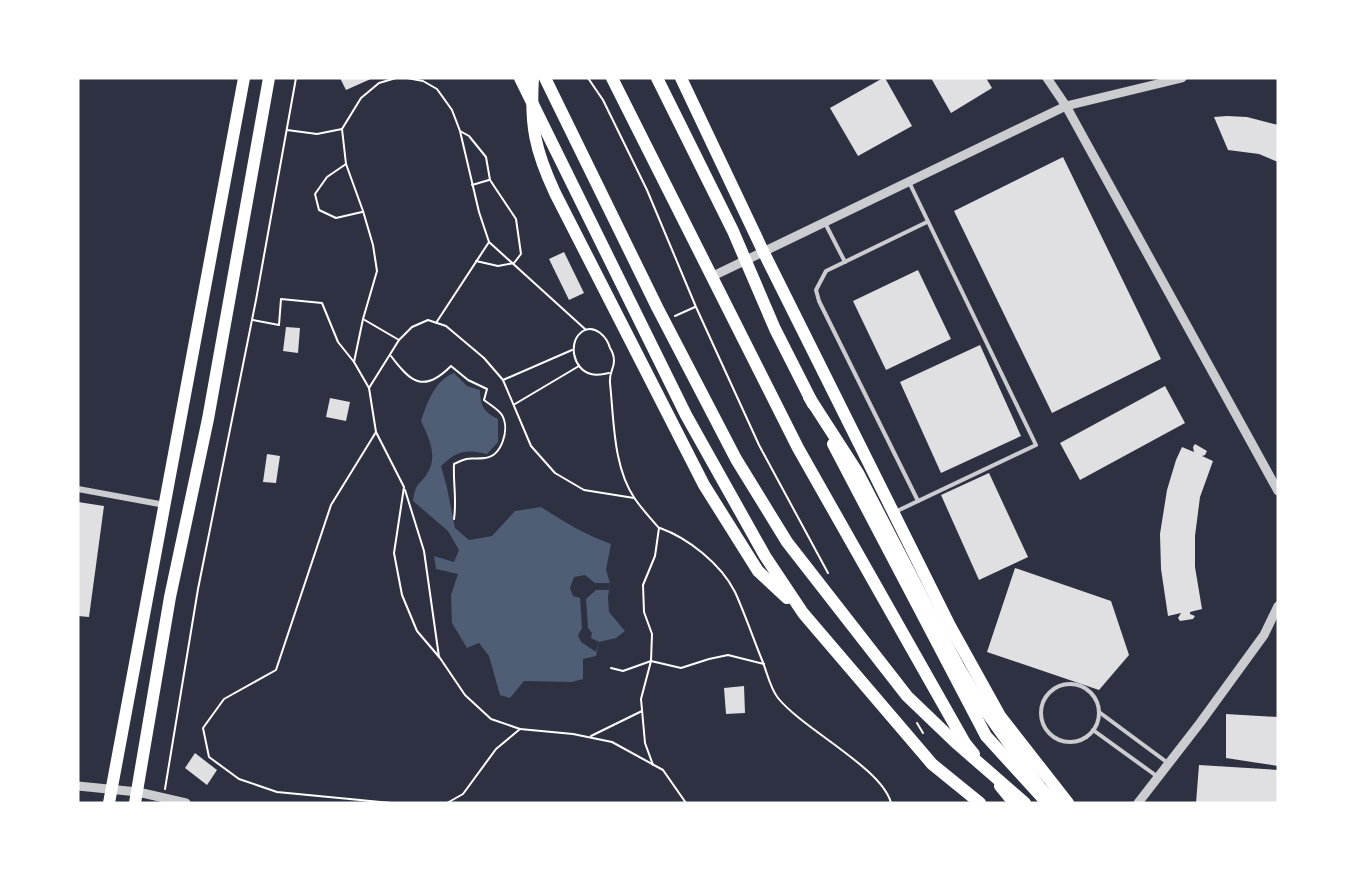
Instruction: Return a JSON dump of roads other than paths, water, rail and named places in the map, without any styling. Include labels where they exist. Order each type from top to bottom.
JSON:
[{"type":"main road","points":[[109,803],[244,78]]},
{"type":"main road","points":[[136,797],[170,597],[208,419],[269,78]]},
{"type":"main road","points":[[520,78],[686,415],[765,556],[803,613]]},
{"type":"main road","points":[[533,78],[532,124],[535,143],[547,175],[704,485],[758,571],[803,613],[932,764],[980,803]]},
{"type":"main road","points":[[545,78],[657,307],[736,459],[787,542],[907,696],[955,742],[1025,803]]},
{"type":"main road","points":[[612,78],[798,448],[965,743],[1014,803]]},
{"type":"main road","points":[[657,78],[746,259],[775,329],[986,736],[1047,803]]},
{"type":"main road","points":[[681,78],[763,251],[950,626],[1000,716],[1068,803]]},
{"type":"main road","points":[[809,397],[858,473],[958,666],[980,703],[1040,787],[1056,803]]},
{"type":"street","points":[[1047,78],[1066,106],[1278,491]]},
{"type":"street","points":[[713,276],[1066,106],[1182,78]]},
{"type":"street","points":[[78,489],[165,505]]},
{"type":"street","points":[[1138,803],[1264,635],[1278,606]]},
{"type":"street","points":[[78,786],[113,789],[136,797],[163,798],[186,803]]},
{"type":"lane","points":[[894,512],[1036,445],[908,181]]},
{"type":"lane","points":[[824,221],[845,262]]},
{"type":"lane","points":[[918,501],[819,301],[816,290],[826,272],[927,222]]},
{"type":"lane","points":[[1068,683],[1086,688],[1097,703],[1099,712],[1098,721],[1086,737],[1067,742],[1057,739],[1043,725],[1041,706],[1045,697],[1052,690],[1068,683]]},
{"type":"lane","points":[[1099,712],[1169,764]]},
{"type":"lane","points":[[1093,730],[1158,777]]},
{"type":"water","points":[[454,373],[467,386],[480,390],[484,408],[498,419],[498,442],[487,454],[462,452],[441,466],[455,528],[469,540],[492,536],[515,511],[541,507],[575,528],[611,544],[606,570],[610,583],[609,612],[625,631],[616,638],[599,642],[596,656],[583,659],[583,679],[572,682],[524,681],[510,698],[500,695],[489,656],[479,643],[467,648],[452,623],[451,595],[458,574],[436,569],[434,556],[454,562],[459,550],[448,531],[413,501],[417,486],[428,472],[432,459],[431,446],[421,421],[437,387],[447,376]]}]
